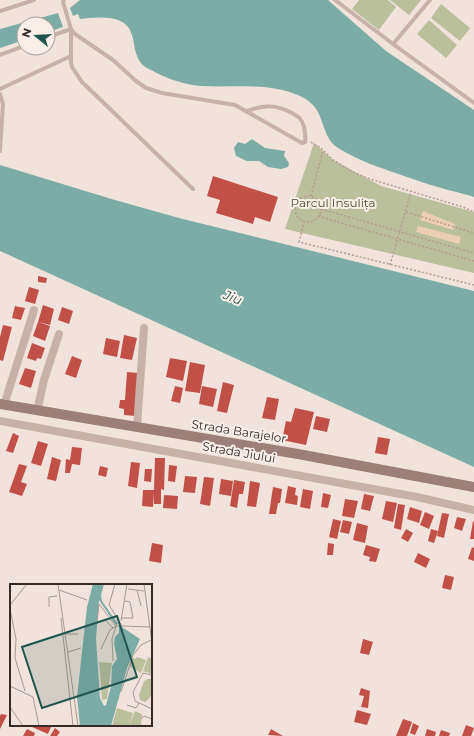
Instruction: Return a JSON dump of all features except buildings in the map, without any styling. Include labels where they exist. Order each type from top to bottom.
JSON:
[{"type":"main road","name":"Strada Barajelor","points":[[2,404],[305,455],[474,487]]},
{"type":"street","points":[[2,404],[34,310]]},
{"type":"street","points":[[137,427],[144,328]]},
{"type":"street","points":[[37,411],[44,380],[59,334]]},
{"type":"street","name":"Strada Jiului","points":[[0,421],[417,497],[474,510]]},
{"type":"lane","points":[[0,12],[34,0]]},
{"type":"lane","points":[[335,0],[474,103]]},
{"type":"lane","points":[[393,44],[430,0]]},
{"type":"lane","points":[[63,1],[71,28],[72,67],[82,82],[193,189]]},
{"type":"lane","points":[[56,34],[71,28]]},
{"type":"lane","points":[[71,28],[76,34],[113,60],[146,88],[162,93],[235,105],[302,143],[305,142],[306,139],[301,119],[284,109],[272,106],[259,107],[247,111]]},
{"type":"lane","points":[[0,55],[16,49]]},
{"type":"lane","points":[[0,89],[71,56]]},
{"type":"lane","points":[[0,94],[3,104],[0,151]]},
{"type":"path","points":[[306,139],[314,143],[333,160],[355,173],[411,192],[463,207],[474,212]]},
{"type":"path","points":[[311,196],[323,150]]},
{"type":"path","points":[[390,265],[411,192]]},
{"type":"path","points":[[311,196],[320,203],[321,210],[319,215],[313,221],[304,221],[297,216],[295,212],[296,204],[302,197],[311,196]]},
{"type":"path","points":[[321,210],[474,253]]},
{"type":"path","points":[[406,212],[474,233]]},
{"type":"path","points":[[319,215],[324,218],[474,261]]},
{"type":"path","points":[[304,221],[299,242],[474,285]]},
{"type":"green space","points":[[359,0],[388,0],[396,7],[379,30],[352,9]]},
{"type":"green space","points":[[390,0],[421,0],[409,15]]},
{"type":"green space","points":[[441,4],[470,28],[460,41],[431,18]]},
{"type":"green space","points":[[429,20],[457,45],[446,58],[417,34]]},
{"type":"green space","name":"Parcul Insulița","points":[[314,143],[333,160],[381,186],[474,212],[474,273],[285,229]]},
{"type":"sand","points":[[423,211],[455,224],[453,230],[420,220]]},
{"type":"sand","points":[[418,226],[461,237],[459,244],[416,232]]},
{"type":"water","points":[[80,0],[328,0],[386,51],[474,110],[474,197],[395,173],[346,153],[332,143],[315,107],[309,101],[300,96],[263,87],[187,84],[174,80],[143,66],[137,56],[130,30],[121,21],[100,17],[80,19],[78,14],[73,16],[70,8]]},
{"type":"water","points":[[58,13],[63,27],[56,29],[56,16],[47,16]]},
{"type":"water","points":[[16,25],[16,43],[0,48],[0,29]]},
{"type":"water","points":[[252,139],[265,148],[285,151],[284,156],[289,163],[288,167],[281,169],[268,167],[259,161],[247,161],[236,156],[234,148],[238,142],[245,144]]},
{"type":"water","name":"Jiu","points":[[0,165],[179,218],[474,291],[474,467],[0,251]]}]
